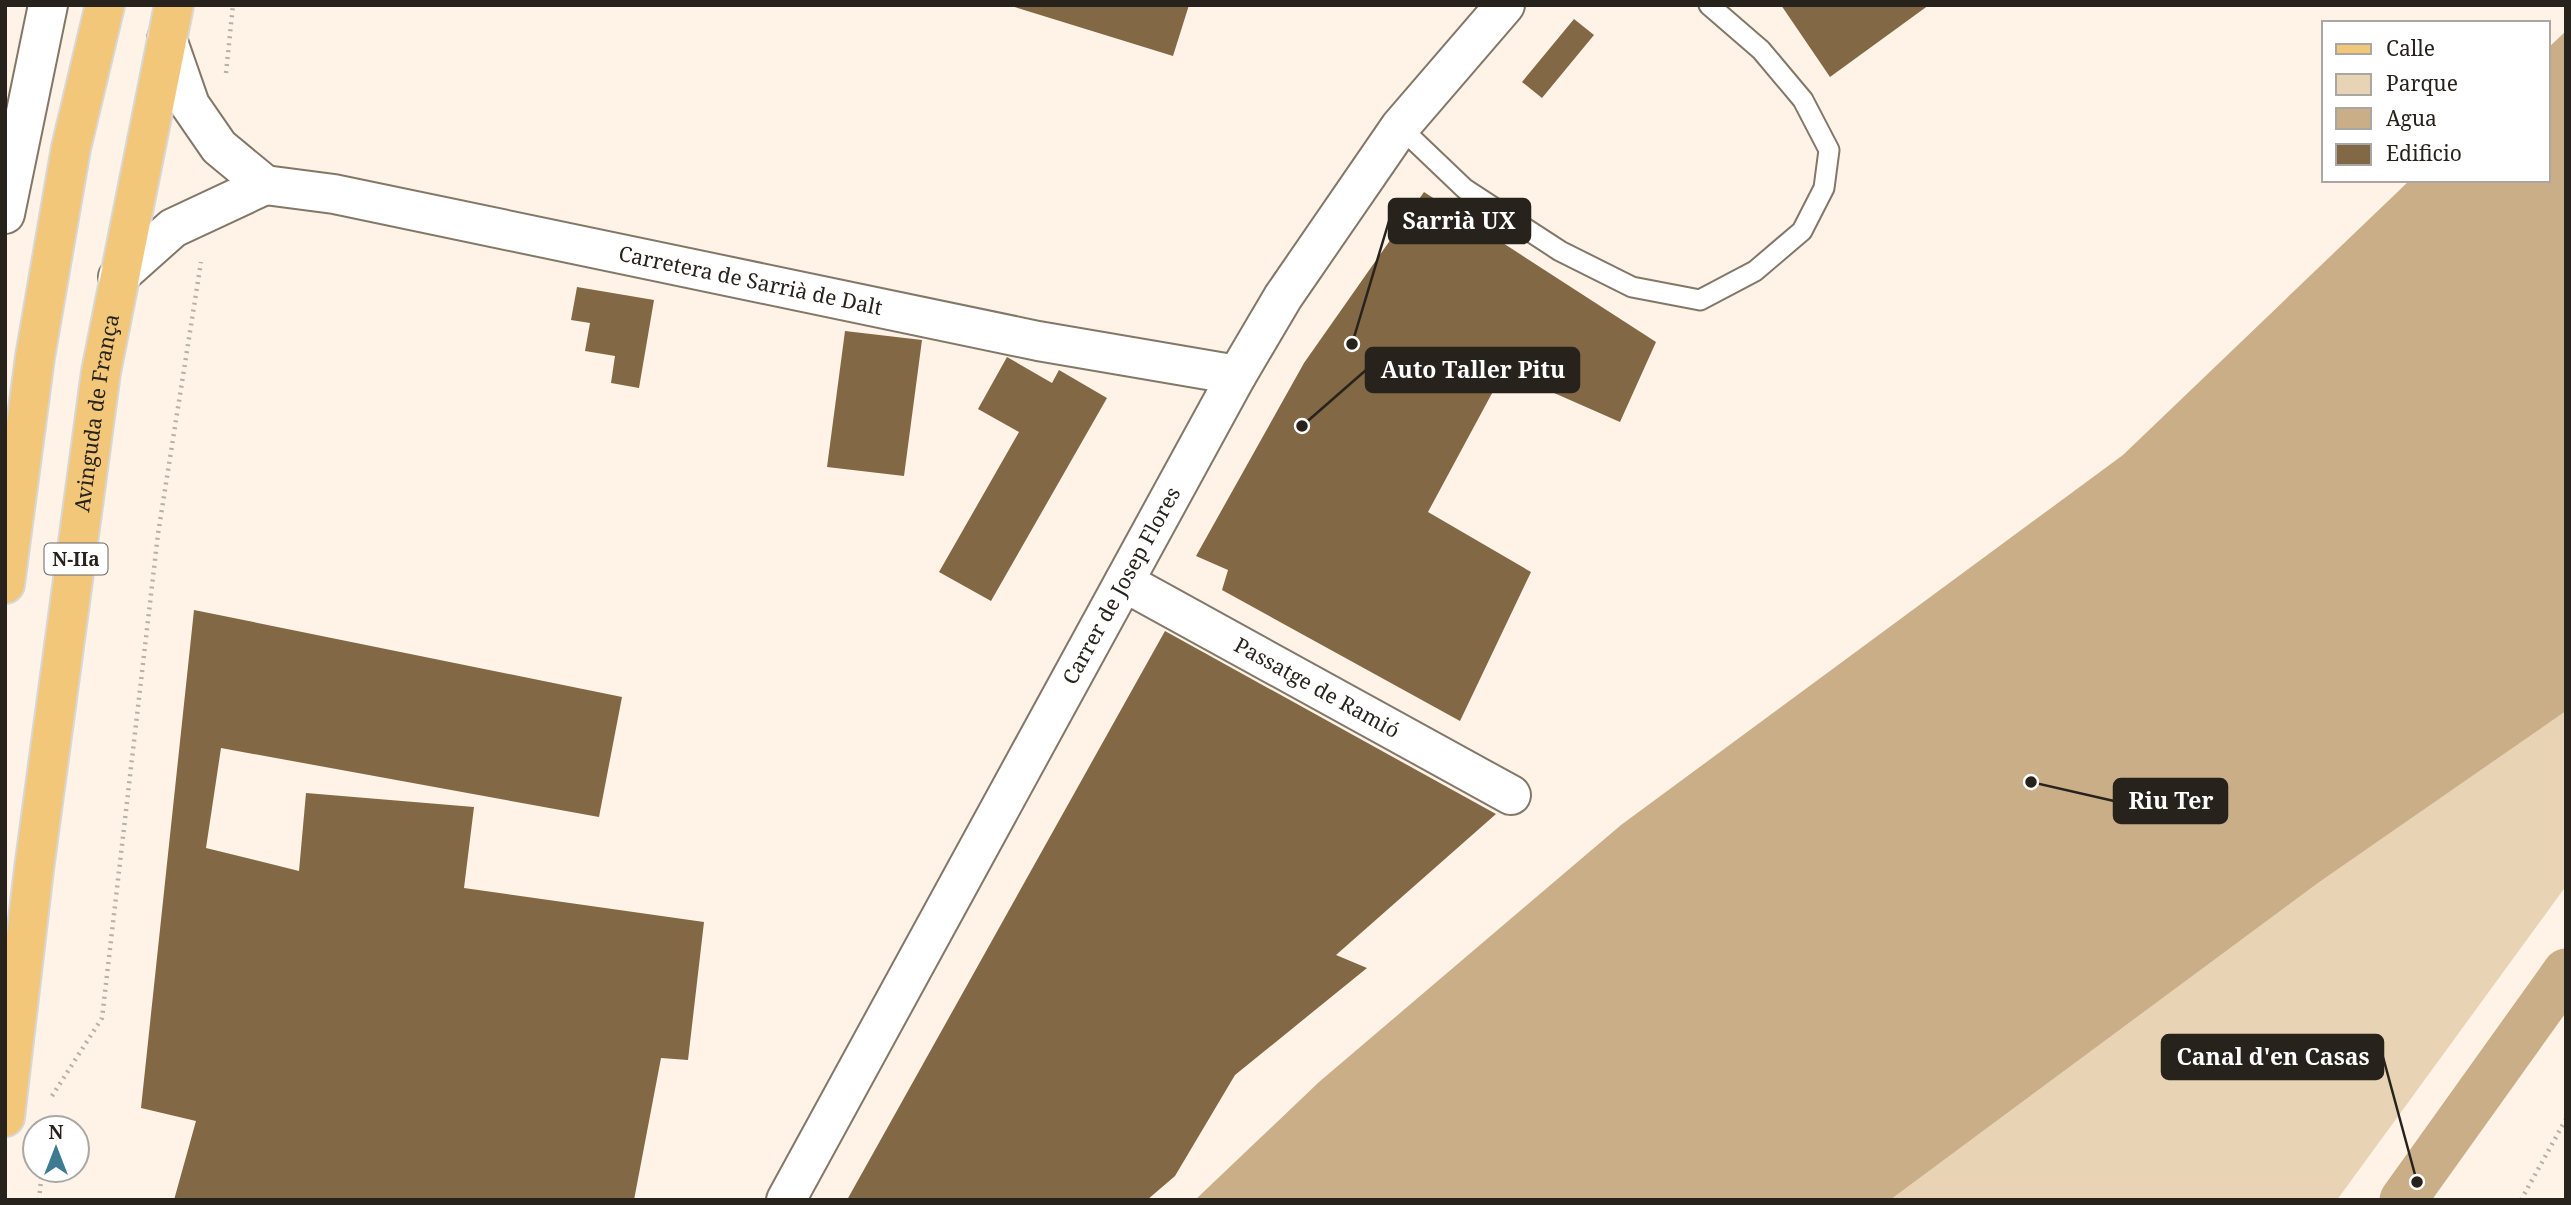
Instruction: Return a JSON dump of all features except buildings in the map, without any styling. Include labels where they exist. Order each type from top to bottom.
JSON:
[{"type":"main road","points":[[5,584],[35,357],[71,148],[105,5]]},
{"type":"main road","name":"Avinguda de França","points":[[5,1117],[36,855],[101,372],[171,22]]},
{"type":"street","points":[[5,214],[18,96],[48,5]]},
{"type":"street","name":"Carrer de Josep Flores","points":[[786,1200],[1237,374],[1283,297],[1400,127],[1505,5]]},
{"type":"street","points":[[118,277],[173,228],[265,185],[219,147],[190,104],[171,22]]},
{"type":"street","name":"Carretera de Sarrià de Dalt","points":[[265,185],[334,194],[1038,341],[1237,374]]},
{"type":"street","name":"Passatge de Ramió","points":[[1124,582],[1511,795]]},
{"type":"lane","points":[[1400,127],[1465,189],[1560,251],[1632,287],[1700,300],[1755,271],[1802,231],[1824,188],[1829,150],[1803,100],[1769,60],[1709,5]]},
{"type":"path","points":[[226,80],[233,5]]},
{"type":"path","points":[[50,1099],[102,1018],[158,534],[200,263],[208,254]]},
{"type":"path","points":[[2521,1200],[2566,1119]]},
{"type":"green space","points":[[2566,711],[2566,886],[2337,1200],[1890,1200],[2318,883]]},
{"type":"water","points":[[2566,31],[2566,711],[2318,883],[1890,1200],[1195,1200],[1319,1082],[1621,825],[2123,455],[2408,182],[2550,182],[2550,46]]},
{"type":"waterway","points":[[2403,1200],[2566,972]]},
{"type":"place","name":"Sarrià UX","points":[[1352,344]]},
{"type":"place","name":"Auto Taller Pitu","points":[[1302,426]]},
{"type":"place","name":"Riu Ter","points":[[2031,782]]},
{"type":"place","name":"Canal d'en Casas","points":[[2417,1182]]}]
